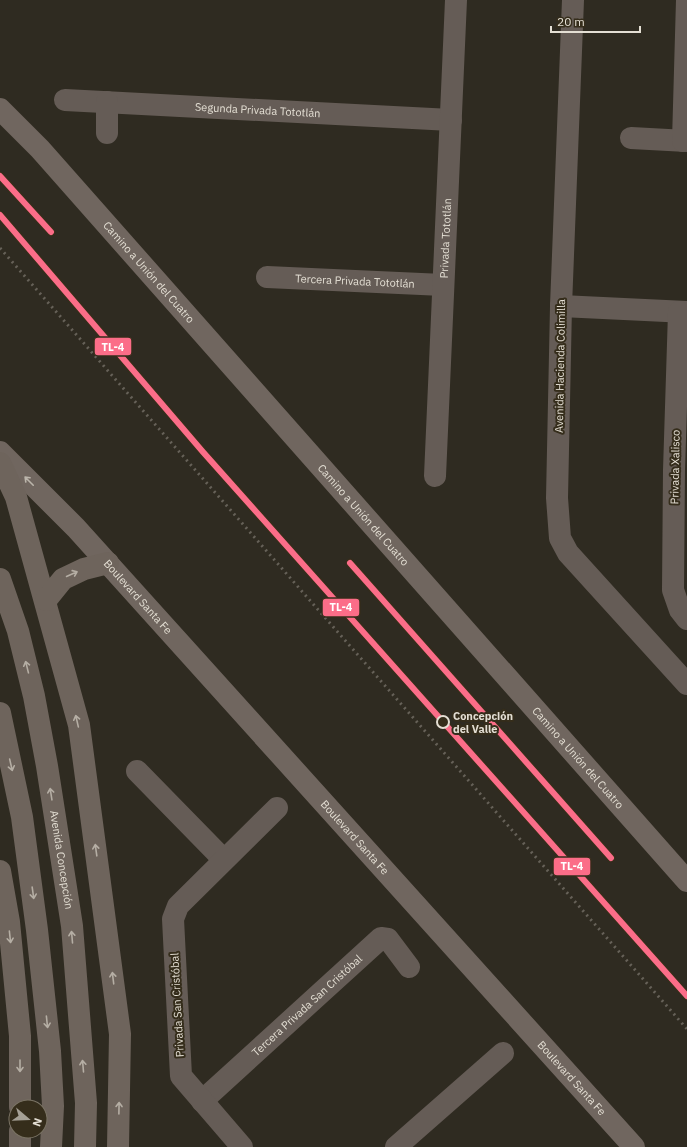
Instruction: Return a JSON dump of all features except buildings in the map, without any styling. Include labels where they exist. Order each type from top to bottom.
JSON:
[{"type":"main road","points":[[0,463],[8,495],[46,600],[79,725],[120,1034],[118,1147]]},
{"type":"main road","points":[[46,600],[63,579],[84,569],[108,563]]},
{"type":"main road","name":"Avenida Concepción","points":[[0,579],[18,631],[34,696],[47,766],[70,919],[86,1102],[85,1147]]},
{"type":"main road","points":[[0,713],[22,817],[38,930],[50,1051],[53,1106],[51,1147]]},
{"type":"main road","points":[[0,871],[9,922],[20,1036],[20,1099]]},
{"type":"street","name":"Privada Tototlán","points":[[435,476],[456,0]]},
{"type":"street","name":"Avenida Hacienda Colimilla","points":[[573,0],[561,306],[557,498],[560,538],[568,554],[687,684]]},
{"type":"street","points":[[631,138],[685,141],[687,0]]},
{"type":"street","name":"Camino a Unión del Cuatro","points":[[0,92],[40,149]]},
{"type":"street","name":"Segunda Privada Tototlán","points":[[65,100],[451,120]]},
{"type":"street","points":[[107,102],[107,133]]},
{"type":"street","name":"Camino a Unión del Cuatro","points":[[0,109],[40,149],[687,881]]},
{"type":"street","name":"Tercera Privada Tototlán","points":[[267,277],[443,285]]},
{"type":"street","points":[[561,306],[683,312]]},
{"type":"street","name":"Privada Xalisco","points":[[683,312],[681,470],[673,590],[680,610],[687,619]]},
{"type":"street","name":"Boulevard Santa Fe","points":[[0,452],[76,528],[108,563],[634,1147]]},
{"type":"street","name":"Boulevard Santa Fe","points":[[8,495],[31,501],[76,528]]},
{"type":"street","points":[[137,771],[224,860]]},
{"type":"street","name":"Privada San Cristóbal","points":[[242,1147],[181,1076],[173,919],[176,909],[277,808]]},
{"type":"street","name":"Tercera Privada San Cristóbal","points":[[202,1102],[381,938],[388,939],[410,967]]},
{"type":"street","points":[[396,1147],[504,1053]]},
{"type":"railway","points":[[0,248],[687,1029]]},
{"type":"transit line","name":"TL-4","points":[[0,176],[51,232]]},
{"type":"transit line","name":"TL-4","points":[[0,215],[203,452],[687,996]]},
{"type":"transit line","name":"TL-4","points":[[350,563],[611,858]]},
{"type":"place","name":"Concepción del Valle","points":[[443,722]]}]
